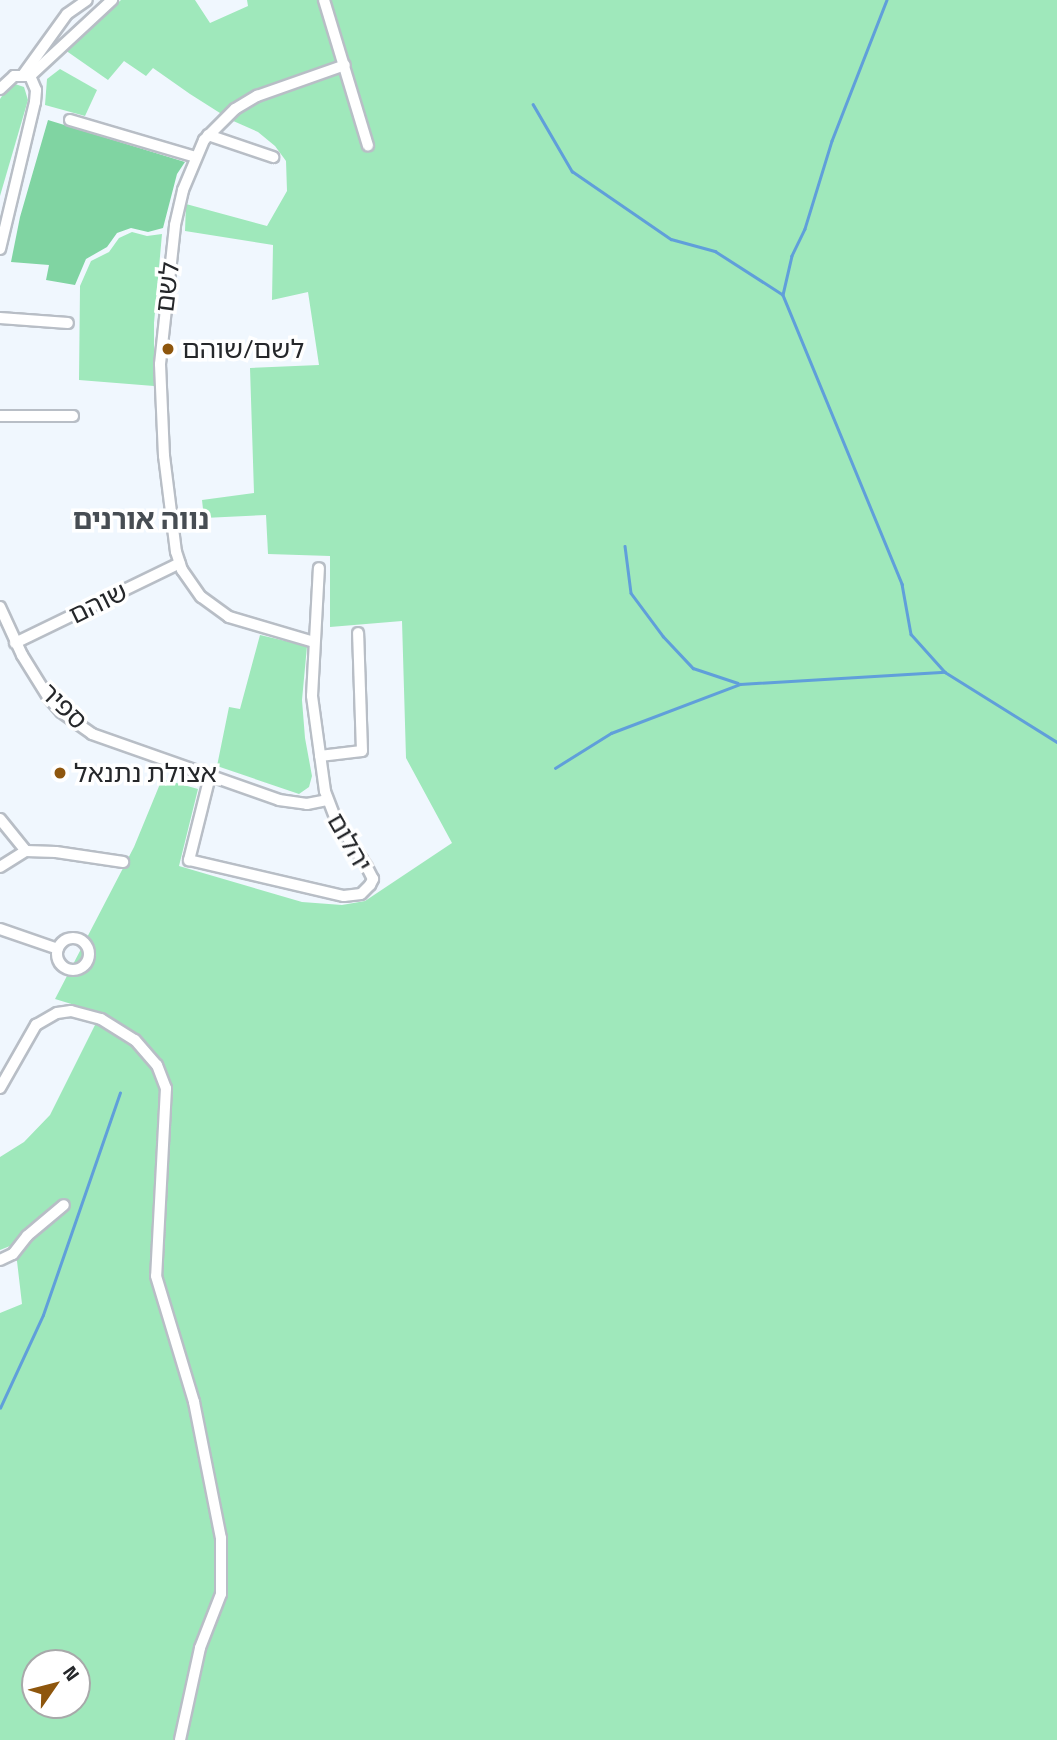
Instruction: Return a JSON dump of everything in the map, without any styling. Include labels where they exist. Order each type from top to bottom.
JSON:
[{"type":"street","points":[[27,75],[67,14],[87,0]]},
{"type":"street","points":[[0,89],[14,76],[27,75],[112,0]]},
{"type":"street","points":[[324,0],[368,146]]},
{"type":"street","name":"לשם","points":[[314,642],[250,624],[214,609],[191,586],[180,563],[164,456],[160,364],[175,225],[183,190],[208,135],[235,110],[257,96],[345,65]]},
{"type":"street","points":[[0,249],[35,102],[36,90],[27,75]]},
{"type":"street","points":[[70,120],[196,157]]},
{"type":"street","points":[[208,135],[273,157]]},
{"type":"street","points":[[0,317],[68,323]]},
{"type":"street","points":[[0,416],[73,416]]},
{"type":"street","name":"שוהם","points":[[15,643],[180,563]]},
{"type":"street","name":"יהלום","points":[[209,776],[189,860],[316,892],[345,896],[360,894],[373,879],[336,820],[327,800],[312,696],[319,568]]},
{"type":"street","name":"ספיר","points":[[0,607],[15,643],[48,697],[76,724],[116,744],[294,804],[327,800]]},
{"type":"street","points":[[320,756],[362,751],[358,632]]},
{"type":"street","points":[[0,819],[26,851]]},
{"type":"street","points":[[0,867],[26,851],[56,852],[123,862]]},
{"type":"street","points":[[0,929],[58,948]]},
{"type":"street","points":[[0,1088],[36,1025],[57,1013],[85,1013],[101,1019],[135,1040],[157,1065],[166,1088],[156,1276],[194,1402],[221,1538],[221,1594],[200,1648],[180,1740]]},
{"type":"street","points":[[0,1260],[13,1254],[27,1236],[64,1205]]},
{"type":"green space","points":[[121,0],[195,0],[210,23],[248,6],[247,0],[1057,0],[1057,1740],[0,1740],[0,1313],[22,1304],[15,1244],[0,1250],[0,1157],[24,1142],[50,1115],[101,1013],[55,999],[134,847],[162,779],[198,789],[179,866],[302,902],[342,905],[365,901],[452,843],[406,758],[402,621],[330,627],[330,556],[268,554],[266,515],[204,518],[202,500],[254,493],[250,368],[319,365],[308,292],[272,300],[273,245],[185,231],[186,204],[267,226],[287,191],[286,161],[275,146],[258,132],[231,120],[153,68],[146,76],[124,61],[108,80],[65,50]]},
{"type":"green space","points":[[60,69],[97,90],[85,116],[45,105],[47,79]]},
{"type":"green space","points":[[15,84],[24,87],[28,100],[0,196],[0,99],[8,87]]},
{"type":"green space","points":[[48,120],[185,162],[177,174],[163,228],[148,232],[131,228],[117,233],[107,247],[86,259],[75,285],[46,280],[49,265],[11,262],[20,217]]},
{"type":"green space","points":[[132,232],[147,236],[162,234],[154,323],[154,386],[79,380],[80,286],[91,261],[109,252],[119,238]]},
{"type":"green space","points":[[260,635],[307,646],[302,700],[312,776],[309,787],[299,794],[217,766],[229,707],[240,709]]},
{"type":"waterway","points":[[887,0],[832,141],[805,229],[792,256],[783,295],[902,584],[911,634],[945,672],[1057,742]]},
{"type":"waterway","points":[[533,104],[572,171],[671,239],[715,251],[782,294]]},
{"type":"waterway","points":[[625,546],[631,593],[663,636],[693,668],[738,683]]},
{"type":"waterway","points":[[555,768],[611,733],[740,684],[945,672]]},
{"type":"waterway","points":[[0,1408],[43,1315],[120,1093]]},
{"type":"place","name":"לשם/שוהם","points":[[168,349]]},
{"type":"place","name":"אצולת נתנאל","points":[[60,773]]},
{"type":"district","name":"נווה אורנים","points":[[141,519]]}]
